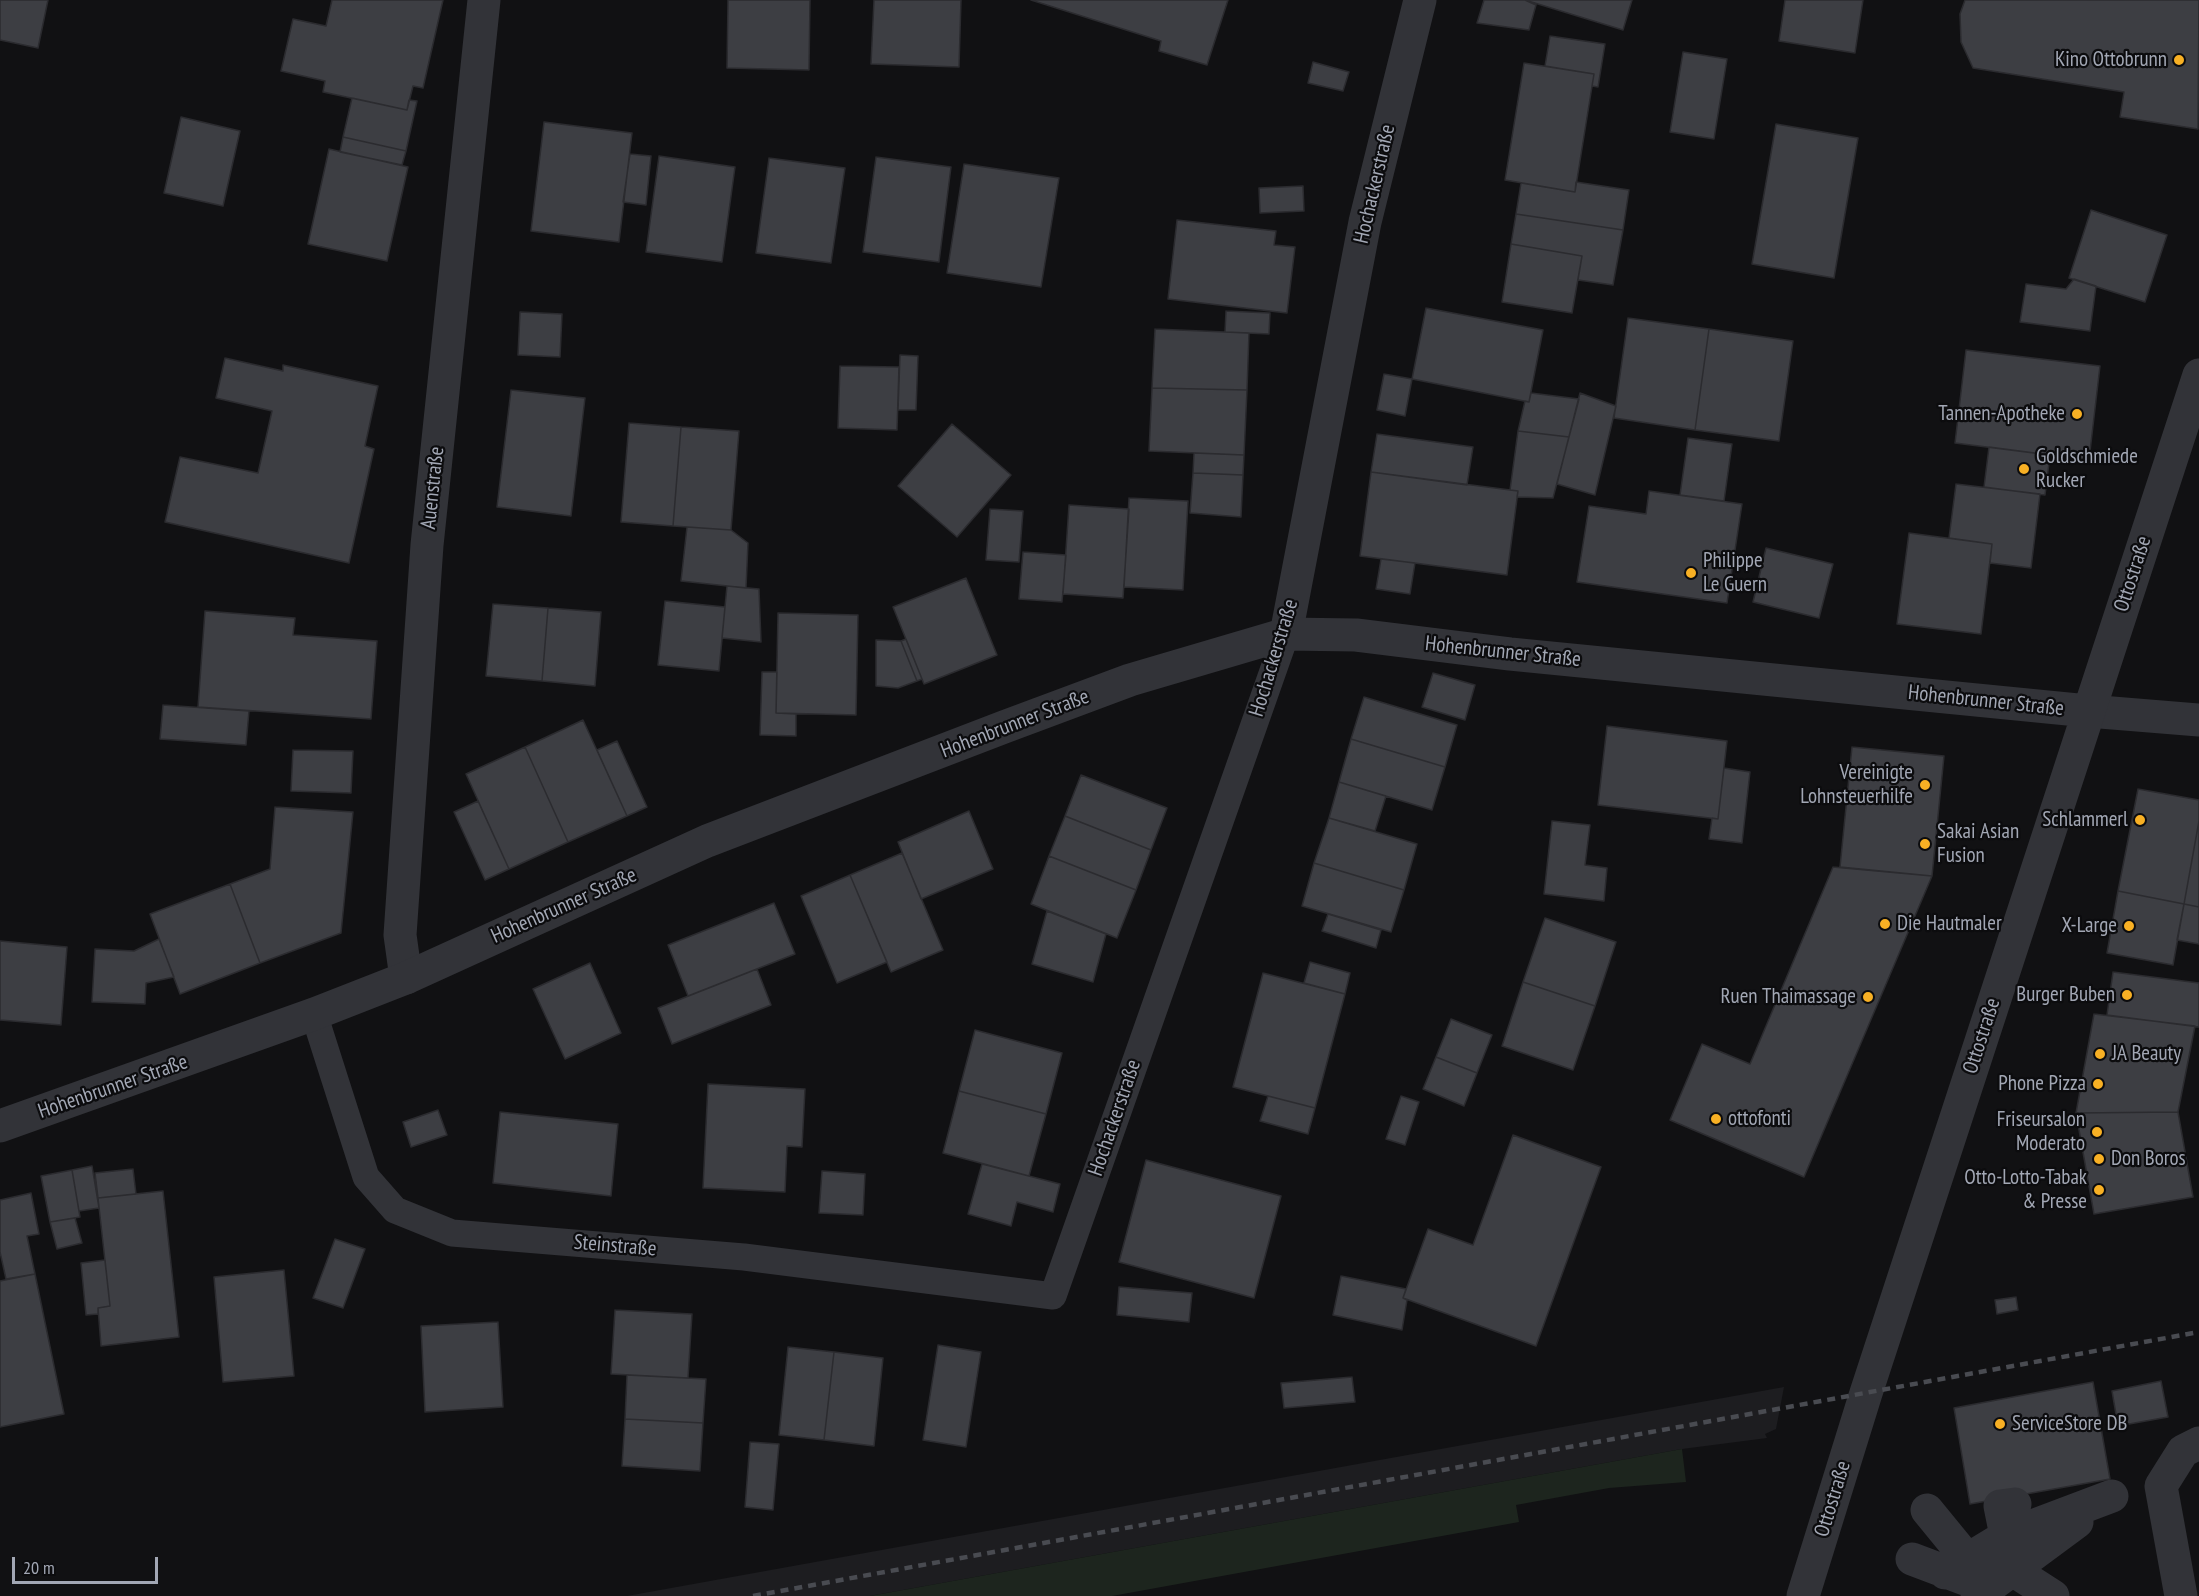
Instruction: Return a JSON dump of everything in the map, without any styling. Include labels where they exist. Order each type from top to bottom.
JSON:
[{"type":"street","name":"Auenstraße","points":[[406,978],[400,935],[427,545],[484,0]]},
{"type":"street","name":"Hochackerstraße","points":[[1286,634],[1365,222],[1420,0]]},
{"type":"street","name":"Ottostraße","points":[[1803,1596],[1866,1393],[2199,375]]},
{"type":"street","name":"Hohenbrunner Straße","points":[[0,1126],[314,1014],[406,978],[707,842],[1130,680],[1286,634],[1356,635],[1510,654],[2199,720]]},
{"type":"street","points":[[2181,1596],[2161,1486],[2183,1452],[2199,1443]]},
{"type":"street","points":[[1912,1559],[1976,1552],[2112,1496],[1996,1589]]},
{"type":"street","points":[[1976,1552],[2000,1506],[2015,1504]]},
{"type":"street","points":[[1928,1510],[1976,1552],[1996,1589]]},
{"type":"street","points":[[1996,1589],[2053,1596]]},
{"type":"lane","name":"Hochackerstraße","points":[[1053,1296],[1286,634]]},
{"type":"lane","name":"Steinstraße","points":[[314,1014],[366,1177],[395,1210],[452,1233],[744,1257],[1053,1296]]},
{"type":"shaded area","points":[[1784,1387],[1776,1429],[1765,1434],[1767,1438],[1682,1449],[870,1596],[627,1596]]},
{"type":"shaded area","points":[[1682,1449],[1686,1482],[1609,1488],[1516,1505],[1519,1522],[1112,1596],[870,1596]]},
{"type":"building","points":[[0,0],[48,0],[38,48],[0,40]]},
{"type":"building","points":[[332,0],[443,0],[423,88],[413,86],[407,110],[323,92],[325,81],[281,71],[293,19],[326,26]]},
{"type":"building","points":[[728,0],[810,0],[809,70],[727,68]]},
{"type":"building","points":[[874,0],[961,0],[959,67],[871,64]]},
{"type":"building","points":[[1031,0],[1228,0],[1207,65],[1159,51],[1161,41]]},
{"type":"building","points":[[1484,0],[1525,0],[1536,5],[1529,30],[1477,23]]},
{"type":"building","points":[[1525,0],[1632,0],[1623,30]]},
{"type":"building","points":[[1785,0],[1863,0],[1855,53],[1779,41]]},
{"type":"building","points":[[1965,0],[2199,0],[2198,129],[2120,117],[2124,92],[1973,68],[1961,42],[1960,14]]},
{"type":"building","points":[[1550,36],[1605,44],[1598,87],[1592,86],[1594,74],[1545,66]]},
{"type":"building","points":[[1683,52],[1727,59],[1714,139],[1670,132]]},
{"type":"building","points":[[1313,62],[1349,72],[1343,91],[1308,83]]},
{"type":"building","points":[[1524,63],[1594,74],[1575,192],[1505,180]]},
{"type":"building","points":[[352,98],[407,110],[409,100],[417,101],[406,151],[343,137]]},
{"type":"building","points":[[181,117],[240,131],[223,206],[164,193]]},
{"type":"building","points":[[544,122],[632,133],[619,242],[531,231]]},
{"type":"building","points":[[1776,124],[1858,138],[1834,278],[1752,264]]},
{"type":"building","points":[[343,137],[406,151],[402,165],[340,152]]},
{"type":"building","points":[[329,149],[408,167],[387,261],[308,244]]},
{"type":"building","points":[[630,154],[651,156],[646,205],[623,202]]},
{"type":"building","points":[[659,156],[735,167],[722,262],[646,252]]},
{"type":"building","points":[[876,157],[951,167],[939,262],[863,252]]},
{"type":"building","points":[[769,158],[845,168],[831,263],[756,253]]},
{"type":"building","points":[[964,164],[1059,178],[1041,287],[947,273]]},
{"type":"building","points":[[1576,182],[1629,190],[1623,230],[1516,214],[1521,183],[1575,192]]},
{"type":"building","points":[[1303,186],[1304,211],[1260,213],[1259,188]]},
{"type":"building","points":[[2091,210],[2167,235],[2145,302],[2069,278]]},
{"type":"building","points":[[1516,214],[1623,230],[1613,285],[1578,280],[1582,256],[1511,244]]},
{"type":"building","points":[[1177,220],[1276,231],[1274,245],[1295,247],[1287,313],[1168,299]]},
{"type":"building","points":[[1511,244],[1582,256],[1572,313],[1502,302]]},
{"type":"building","points":[[2074,279],[2096,286],[2090,331],[2020,322],[2026,284],[2066,289]]},
{"type":"building","points":[[1426,308],[1543,330],[1529,402],[1412,379]]},
{"type":"building","points":[[1226,311],[1270,313],[1269,334],[1225,332]]},
{"type":"building","points":[[520,312],[562,314],[560,357],[518,355]]},
{"type":"building","points":[[1628,318],[1709,329],[1695,430],[1614,418]]},
{"type":"building","points":[[1155,329],[1249,333],[1247,390],[1152,388]]},
{"type":"building","points":[[1709,329],[1793,341],[1779,441],[1695,430]]},
{"type":"building","points":[[1966,350],[2100,366],[2089,460],[1955,443]]},
{"type":"building","points":[[900,355],[918,356],[916,410],[898,410]]},
{"type":"building","points":[[225,358],[283,371],[283,365],[378,386],[365,446],[374,449],[349,563],[165,522],[180,457],[258,473],[272,411],[216,398]]},
{"type":"building","points":[[840,366],[899,367],[897,430],[838,428]]},
{"type":"building","points":[[1384,374],[1412,379],[1405,416],[1377,410]]},
{"type":"building","points":[[1152,388],[1247,390],[1244,455],[1149,451]]},
{"type":"building","points":[[511,390],[585,398],[571,516],[497,507]]},
{"type":"building","points":[[1531,393],[1579,399],[1569,437],[1518,431],[1525,401],[1529,402]]},
{"type":"building","points":[[1580,393],[1616,406],[1595,495],[1557,484]]},
{"type":"building","points":[[629,423],[681,427],[673,526],[621,522]]},
{"type":"building","points":[[952,424],[1011,475],[957,537],[898,486]]},
{"type":"building","points":[[681,427],[739,431],[731,530],[673,526]]},
{"type":"building","points":[[1518,431],[1569,437],[1553,498],[1517,497],[1518,491],[1510,490]]},
{"type":"building","points":[[1377,434],[1473,447],[1467,485],[1371,472]]},
{"type":"building","points":[[1688,438],[1732,444],[1724,501],[1680,495]]},
{"type":"building","points":[[1989,447],[2050,455],[2045,495],[1984,487]]},
{"type":"building","points":[[1194,453],[1244,455],[1243,475],[1193,473]]},
{"type":"building","points":[[1371,472],[1518,491],[1507,575],[1360,556]]},
{"type":"building","points":[[1193,473],[1243,475],[1241,517],[1190,513]]},
{"type":"building","points":[[1956,484],[2040,494],[2031,568],[1990,563],[1992,544],[1949,538]]},
{"type":"building","points":[[1649,491],[1742,504],[1727,603],[1577,582],[1589,506],[1646,514]]},
{"type":"building","points":[[1129,498],[1188,501],[1183,590],[1124,587]]},
{"type":"building","points":[[1069,505],[1129,509],[1123,598],[1063,594]]},
{"type":"building","points":[[990,509],[1023,511],[1019,562],[986,560]]},
{"type":"building","points":[[687,527],[731,530],[748,543],[746,588],[681,581]]},
{"type":"building","points":[[1909,533],[1992,544],[1981,634],[1897,624]]},
{"type":"building","points":[[1766,548],[1833,564],[1819,618],[1753,602]]},
{"type":"building","points":[[1023,552],[1066,555],[1062,602],[1019,599]]},
{"type":"building","points":[[1381,559],[1415,563],[1410,594],[1376,589]]},
{"type":"building","points":[[966,578],[997,655],[924,684],[893,607]]},
{"type":"building","points":[[727,586],[759,589],[761,642],[722,638]]},
{"type":"building","points":[[665,601],[725,607],[719,671],[658,665]]},
{"type":"building","points":[[493,604],[548,608],[542,681],[486,676]]},
{"type":"building","points":[[548,608],[601,612],[595,686],[542,681]]},
{"type":"building","points":[[205,611],[295,618],[293,635],[377,641],[371,719],[198,707]]},
{"type":"building","points":[[778,613],[858,615],[856,715],[776,713]]},
{"type":"building","points":[[906,639],[922,679],[917,681],[901,641]]},
{"type":"building","points":[[876,640],[901,641],[917,681],[898,688],[876,686]]},
{"type":"building","points":[[762,672],[777,672],[776,713],[796,714],[796,736],[760,735]]},
{"type":"building","points":[[1433,673],[1475,685],[1465,720],[1422,707]]},
{"type":"building","points":[[1364,697],[1457,725],[1445,767],[1351,739]]},
{"type":"building","points":[[163,705],[249,711],[246,745],[160,739]]},
{"type":"building","points":[[583,720],[627,816],[568,842],[525,747]]},
{"type":"building","points":[[1607,726],[1727,741],[1718,819],[1598,805]]},
{"type":"building","points":[[1351,739],[1445,767],[1432,810],[1339,782]]},
{"type":"building","points":[[617,741],[647,807],[627,816],[597,750]]},
{"type":"building","points":[[525,747],[568,842],[509,869],[466,774]]},
{"type":"building","points":[[1852,747],[1944,756],[1932,876],[1840,867]]},
{"type":"building","points":[[293,750],[353,751],[351,793],[291,791]]},
{"type":"building","points":[[1724,768],[1750,772],[1742,843],[1709,839],[1712,818],[1718,819]]},
{"type":"building","points":[[1081,775],[1167,808],[1151,850],[1065,816]]},
{"type":"building","points":[[1339,782],[1386,796],[1375,831],[1329,818]]},
{"type":"building","points":[[2138,789],[2199,800],[2199,821],[2184,904],[2118,891]]},
{"type":"building","points":[[478,801],[509,869],[485,880],[454,812]]},
{"type":"building","points":[[275,807],[353,812],[341,933],[260,963],[230,884],[270,869]]},
{"type":"building","points":[[969,811],[993,869],[921,899],[898,842]]},
{"type":"building","points":[[1065,816],[1151,850],[1136,890],[1049,856]]},
{"type":"building","points":[[1329,818],[1417,844],[1404,890],[1314,863]]},
{"type":"building","points":[[1552,821],[1590,825],[1585,865],[1607,868],[1604,901],[1544,894]]},
{"type":"building","points":[[2199,821],[2199,907],[2184,904]]},
{"type":"building","points":[[902,853],[943,950],[891,972],[850,875]]},
{"type":"building","points":[[1049,856],[1136,890],[1117,938],[1031,904]]},
{"type":"building","points":[[1314,863],[1404,890],[1391,932],[1302,906]]},
{"type":"building","points":[[1833,867],[1932,876],[1804,1177],[1670,1120],[1702,1044],[1750,1064]]},
{"type":"building","points":[[850,875],[887,962],[837,983],[801,896]]},
{"type":"building","points":[[230,884],[260,963],[180,994],[150,914]]},
{"type":"building","points":[[2118,891],[2184,904],[2173,965],[2107,953]]},
{"type":"building","points":[[774,903],[795,954],[688,996],[668,945]]},
{"type":"building","points":[[2184,904],[2199,907],[2199,944],[2177,940]]},
{"type":"building","points":[[1047,911],[1106,934],[1093,982],[1032,964]]},
{"type":"building","points":[[1328,914],[1381,930],[1376,948],[1322,931]]},
{"type":"building","points":[[1545,918],[1616,942],[1595,1006],[1523,982]]},
{"type":"building","points":[[159,939],[174,977],[146,983],[145,1004],[92,1002],[95,949],[134,951]]},
{"type":"building","points":[[0,941],[67,947],[61,1025],[0,1020]]},
{"type":"building","points":[[1310,962],[1350,973],[1345,994],[1304,983]]},
{"type":"building","points":[[590,963],[621,1033],[565,1059],[533,989]]},
{"type":"building","points":[[757,969],[771,1005],[672,1044],[658,1008]]},
{"type":"building","points":[[2113,972],[2199,983],[2199,1027],[2107,1015]]},
{"type":"building","points":[[1263,973],[1345,994],[1315,1108],[1233,1087]]},
{"type":"building","points":[[1523,982],[1595,1006],[1573,1070],[1502,1046]]},
{"type":"building","points":[[2094,1014],[2195,1026],[2178,1112],[2076,1113]]},
{"type":"building","points":[[1451,1019],[1492,1035],[1477,1073],[1436,1057]]},
{"type":"building","points":[[975,1030],[1062,1053],[1046,1114],[959,1091]]},
{"type":"building","points":[[1436,1057],[1477,1073],[1464,1106],[1423,1089]]},
{"type":"building","points":[[708,1084],[805,1089],[802,1147],[787,1146],[785,1192],[703,1188]]},
{"type":"building","points":[[959,1091],[1046,1114],[1029,1176],[943,1153]]},
{"type":"building","points":[[1268,1096],[1315,1108],[1308,1134],[1260,1121]]},
{"type":"building","points":[[1401,1096],[1419,1102],[1405,1145],[1386,1139]]},
{"type":"building","points":[[438,1110],[447,1135],[411,1147],[403,1122]]},
{"type":"building","points":[[500,1112],[618,1124],[611,1196],[493,1183]]},
{"type":"building","points":[[2178,1112],[2193,1197],[2094,1214],[2076,1113]]},
{"type":"building","points":[[1513,1135],[1601,1167],[1536,1346],[1403,1298],[1428,1229],[1473,1245]]},
{"type":"building","points":[[1146,1160],[1281,1196],[1254,1298],[1119,1262]]},
{"type":"building","points":[[982,1164],[1060,1184],[1053,1212],[1017,1202],[1011,1226],[968,1214]]},
{"type":"building","points":[[92,1166],[99,1208],[79,1211],[72,1170]]},
{"type":"building","points":[[133,1169],[136,1194],[98,1198],[95,1173]]},
{"type":"building","points":[[72,1170],[80,1217],[50,1222],[41,1176]]},
{"type":"building","points":[[822,1171],[865,1174],[863,1215],[819,1213]]},
{"type":"building","points":[[163,1191],[179,1337],[101,1346],[98,1308],[110,1306],[98,1198]]},
{"type":"building","points":[[31,1193],[39,1234],[27,1236],[35,1274],[6,1279],[0,1252],[0,1200]]},
{"type":"building","points":[[75,1218],[82,1243],[57,1249],[50,1222]]},
{"type":"building","points":[[335,1239],[365,1249],[343,1308],[313,1298]]},
{"type":"building","points":[[105,1260],[110,1306],[98,1308],[98,1314],[86,1315],[81,1263]]},
{"type":"building","points":[[284,1270],[294,1376],[223,1382],[214,1277]]},
{"type":"building","points":[[35,1274],[64,1414],[0,1427],[0,1281]]},
{"type":"building","points":[[1341,1276],[1406,1289],[1403,1298],[1407,1300],[1402,1330],[1333,1315]]},
{"type":"building","points":[[1119,1287],[1192,1293],[1189,1322],[1117,1315]]},
{"type":"building","points":[[2016,1297],[2018,1310],[1997,1314],[1995,1300]]},
{"type":"building","points":[[615,1310],[692,1314],[688,1378],[611,1374]]},
{"type":"building","points":[[498,1322],[503,1407],[425,1412],[421,1326]]},
{"type":"building","points":[[938,1345],[981,1352],[966,1447],[923,1440]]},
{"type":"building","points":[[788,1347],[834,1352],[824,1440],[779,1435]]},
{"type":"building","points":[[834,1352],[883,1358],[874,1446],[824,1440]]},
{"type":"building","points":[[627,1375],[706,1379],[703,1423],[625,1419]]},
{"type":"building","points":[[1352,1377],[1355,1402],[1284,1408],[1281,1383]]},
{"type":"building","points":[[2161,1381],[2168,1417],[2118,1426],[2112,1391]]},
{"type":"building","points":[[2093,1382],[2110,1479],[1970,1504],[1954,1408]]},
{"type":"building","points":[[625,1419],[703,1423],[700,1471],[622,1466]]},
{"type":"building","points":[[750,1442],[779,1444],[773,1510],[745,1507]]},
{"type":"railway","points":[[753,1596],[2199,1332]]},
{"type":"place","name":"Kino Ottobrunn","points":[[2179,60]]},
{"type":"place","name":"Tannen-Apotheke","points":[[2077,414]]},
{"type":"place","name":"Goldschmiede Rucker","points":[[2024,469]]},
{"type":"place","name":"Philippe Le Guern","points":[[1691,573]]},
{"type":"place","name":"Vereinigte Lohnsteuerhilfe","points":[[1925,785]]},
{"type":"place","name":"Schlammerl","points":[[2140,820]]},
{"type":"place","name":"Sakai Asian Fusion","points":[[1925,844]]},
{"type":"place","name":"Die Hautmaler","points":[[1885,924]]},
{"type":"place","name":"X-Large","points":[[2129,926]]},
{"type":"place","name":"Burger Buben","points":[[2127,995]]},
{"type":"place","name":"Ruen Thaimassage","points":[[1868,997]]},
{"type":"place","name":"JA Beauty","points":[[2100,1054]]},
{"type":"place","name":"Phone Pizza","points":[[2098,1084]]},
{"type":"place","name":"ottofonti","points":[[1716,1119]]},
{"type":"place","name":"Friseursalon Moderato","points":[[2097,1132]]},
{"type":"place","name":"Don Boros","points":[[2099,1159]]},
{"type":"place","name":"Otto-Lotto-Tabak & Presse","points":[[2099,1190]]},
{"type":"place","name":"ServiceStore DB","points":[[2000,1424]]}]
